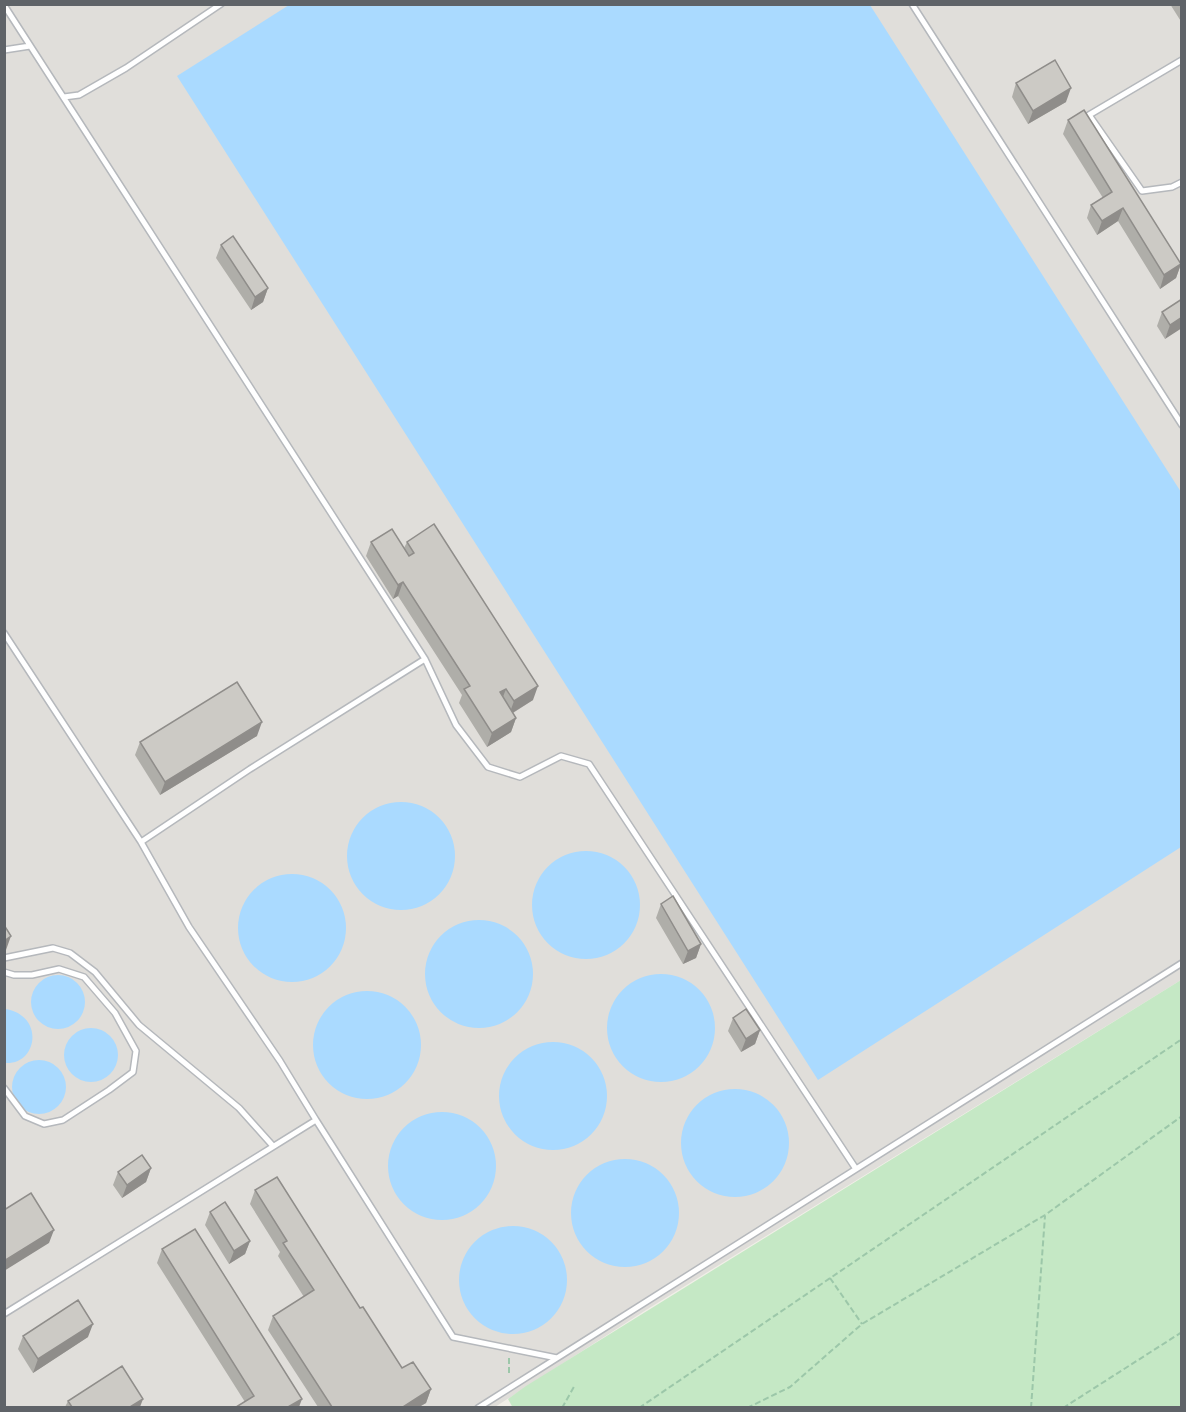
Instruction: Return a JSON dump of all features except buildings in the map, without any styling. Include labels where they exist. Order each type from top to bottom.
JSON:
[{"type":"lane","points":[[64,97],[79,95],[221,4]]},
{"type":"lane","points":[[912,4],[1182,425]]},
{"type":"lane","points":[[4,5],[425,659],[456,725],[488,767],[520,777],[561,756],[588,764],[856,1169]]},
{"type":"lane","points":[[4,50],[30,46]]},
{"type":"lane","points":[[1182,60],[1089,116],[1142,191],[1172,187],[1182,182]]},
{"type":"lane","points":[[4,633],[141,842],[189,927],[280,1061],[453,1337],[557,1358]]},
{"type":"lane","points":[[141,842],[250,769],[425,659]]},
{"type":"lane","points":[[4,958],[53,948],[70,953],[95,972],[139,1025],[239,1108],[273,1146]]},
{"type":"lane","points":[[478,1407],[1182,963]]},
{"type":"lane","points":[[4,972],[14,975],[32,975],[59,969],[84,977],[115,1013],[136,1051],[133,1072],[63,1120],[44,1124],[25,1116],[4,1088]]},
{"type":"lane","points":[[4,1314],[316,1120]]},
{"type":"path","points":[[639,1407],[1182,1039]]},
{"type":"path","points":[[747,1407],[790,1387],[862,1324],[1045,1215],[1182,1116]]},
{"type":"path","points":[[1030,1407],[1045,1215]]},
{"type":"path","points":[[830,1278],[862,1324]]},
{"type":"path","points":[[1063,1407],[1182,1332]]},
{"type":"path","points":[[509,1349],[510,1388]]},
{"type":"path","points":[[562,1407],[575,1385]]},
{"type":"shaded area","points":[[5,5],[1181,5],[1181,980],[646,1310],[495,1407],[5,1408]]},
{"type":"green space","points":[[1181,980],[1181,1407],[513,1408],[508,1399],[526,1386]]},
{"type":"water","points":[[289,5],[870,5],[1181,492],[1181,847],[818,1080],[177,76]]},
{"type":"water","points":[[401,802],[422,806],[439,818],[451,835],[455,856],[451,877],[439,894],[422,906],[401,910],[380,906],[363,894],[351,877],[347,856],[351,835],[363,818],[380,806]]},
{"type":"water","points":[[586,851],[607,855],[624,867],[636,884],[640,905],[636,926],[624,943],[607,955],[586,959],[565,955],[548,943],[536,926],[532,905],[536,884],[548,867],[565,855]]},
{"type":"water","points":[[292,874],[313,878],[330,890],[342,907],[346,928],[342,949],[330,966],[313,978],[292,982],[271,978],[254,966],[242,949],[238,928],[242,907],[254,890],[271,878]]},
{"type":"water","points":[[479,920],[500,924],[517,936],[529,953],[533,974],[529,995],[517,1012],[500,1024],[479,1028],[458,1024],[441,1012],[429,995],[425,974],[429,953],[441,936],[458,924]]},
{"type":"water","points":[[661,974],[682,978],[699,990],[711,1007],[715,1028],[711,1049],[699,1066],[682,1078],[661,1082],[640,1078],[623,1066],[611,1049],[607,1028],[611,1007],[623,990],[640,978]]},
{"type":"water","points":[[58,975],[68,977],[77,983],[83,992],[85,1002],[83,1012],[77,1021],[68,1027],[58,1029],[48,1027],[39,1021],[33,1012],[31,1002],[33,992],[39,983],[48,977]]},
{"type":"water","points":[[367,991],[388,995],[405,1007],[417,1024],[421,1045],[417,1066],[405,1083],[388,1095],[367,1099],[346,1095],[329,1083],[317,1066],[313,1045],[317,1024],[329,1007],[346,995]]},
{"type":"water","points":[[5,1009],[18,1013],[27,1020],[31,1029],[30,1048],[25,1056],[16,1062],[5,1063]]},
{"type":"water","points":[[91,1028],[101,1030],[110,1036],[116,1045],[118,1055],[116,1065],[110,1074],[101,1080],[91,1082],[81,1080],[72,1074],[66,1065],[64,1055],[66,1045],[72,1036],[81,1030]]},
{"type":"water","points":[[553,1042],[574,1046],[591,1058],[603,1075],[607,1096],[603,1117],[591,1134],[574,1146],[553,1150],[532,1146],[515,1134],[503,1117],[499,1096],[503,1075],[515,1058],[532,1046]]},
{"type":"water","points":[[39,1060],[49,1062],[58,1068],[64,1077],[66,1087],[64,1097],[58,1106],[49,1112],[39,1114],[29,1112],[20,1106],[14,1097],[12,1087],[14,1077],[20,1068],[29,1062]]},
{"type":"water","points":[[735,1089],[756,1093],[773,1105],[785,1122],[789,1143],[785,1164],[773,1181],[756,1193],[735,1197],[714,1193],[697,1181],[685,1164],[681,1143],[685,1122],[697,1105],[714,1093]]},
{"type":"water","points":[[442,1112],[463,1116],[480,1128],[492,1145],[496,1166],[492,1187],[480,1204],[463,1216],[442,1220],[421,1216],[404,1204],[392,1187],[388,1166],[392,1145],[404,1128],[421,1116]]},
{"type":"water","points":[[625,1159],[646,1163],[663,1175],[675,1192],[679,1213],[675,1234],[663,1251],[646,1263],[625,1267],[604,1263],[587,1251],[575,1234],[571,1213],[575,1192],[587,1175],[604,1163]]},
{"type":"water","points":[[513,1226],[534,1230],[551,1242],[563,1259],[567,1280],[563,1301],[551,1318],[534,1330],[513,1334],[492,1330],[475,1318],[463,1301],[459,1280],[463,1259],[475,1242],[492,1230]]}]
